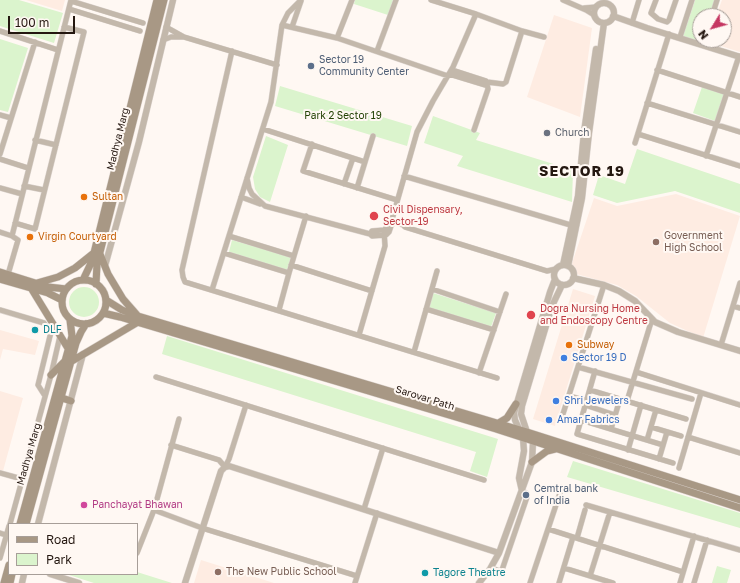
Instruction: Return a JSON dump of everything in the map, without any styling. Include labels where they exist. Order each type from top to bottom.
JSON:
[{"type":"main road","name":"Madhya Marg","points":[[96,284],[97,253],[157,0]]},
{"type":"main road","name":"Madhya Marg","points":[[83,280],[97,253],[164,0]]},
{"type":"main road","points":[[34,286],[58,277],[75,268],[97,253],[123,299],[138,319],[84,354],[69,361],[51,375]]},
{"type":"main road","points":[[0,272],[34,286],[62,300]]},
{"type":"main road","points":[[0,279],[34,286],[66,289]]},
{"type":"main road","points":[[83,280],[96,284],[102,290],[106,300],[103,313],[99,319],[86,324],[81,324],[70,320],[63,310],[62,300],[66,289],[74,282],[83,280]]},
{"type":"main road","points":[[34,286],[69,350]]},
{"type":"main road","name":"Sarovar Path","points":[[106,300],[138,319],[740,500]]},
{"type":"main road","name":"Sarovar Path","points":[[103,313],[138,319],[519,430],[533,442],[740,508]]},
{"type":"main road","name":"Madhya Marg","points":[[26,523],[62,398],[72,336],[70,320]]},
{"type":"main road","name":"Madhya Marg","points":[[20,523],[69,361],[81,332],[86,324]]},
{"type":"main road","points":[[62,398],[71,401]]},
{"type":"main road","points":[[497,424],[507,418],[516,404]]},
{"type":"main road","points":[[532,462],[546,451],[556,449]]},
{"type":"main road","points":[[4,583],[8,569]]},
{"type":"street","points":[[105,266],[139,142],[173,0]]},
{"type":"street","points":[[212,290],[271,102],[282,25],[288,13],[301,0],[292,27]]},
{"type":"street","points":[[337,38],[352,0]]},
{"type":"street","points":[[378,51],[396,0]]},
{"type":"street","points":[[431,0],[544,37]]},
{"type":"street","points":[[563,0],[583,8],[594,15],[598,21],[609,21],[613,16],[612,8],[603,3],[583,8]]},
{"type":"street","points":[[632,23],[639,0]]},
{"type":"street","points":[[656,0],[651,13],[658,19],[667,22],[676,0]]},
{"type":"street","points":[[680,37],[692,0]]},
{"type":"street","points":[[12,236],[71,1],[143,23]]},
{"type":"street","points":[[594,15],[603,3]]},
{"type":"street","points":[[69,9],[140,31]]},
{"type":"street","points":[[241,197],[265,206],[306,216],[370,234],[372,236],[389,232],[417,132],[450,73],[476,14]]},
{"type":"street","points":[[613,16],[632,23],[692,40]]},
{"type":"street","points":[[565,266],[574,226],[584,132],[603,22]]},
{"type":"street","points":[[282,25],[337,38],[485,85],[487,83],[503,84],[506,82],[522,31]]},
{"type":"street","points":[[15,223],[35,229],[84,32],[64,27]]},
{"type":"street","points":[[166,27],[184,37],[276,65]]},
{"type":"street","points":[[0,32],[58,50]]},
{"type":"street","points":[[635,143],[669,34]]},
{"type":"street","points":[[163,40],[171,37],[184,37]]},
{"type":"street","points":[[0,154],[35,42]]},
{"type":"street","points":[[706,156],[739,56],[719,48]]},
{"type":"street","points":[[232,51],[182,270],[182,277],[185,282],[497,378]]},
{"type":"street","points":[[657,70],[740,97]]},
{"type":"street","points":[[474,130],[488,89],[487,83]]},
{"type":"street","points":[[647,103],[740,132]]},
{"type":"street","points":[[0,115],[11,118]]},
{"type":"street","points":[[263,129],[365,162]]},
{"type":"street","points":[[638,134],[740,166]]},
{"type":"street","points":[[357,188],[373,136]]},
{"type":"street","points":[[36,140],[56,145]]},
{"type":"street","points":[[312,144],[303,172],[397,200]]},
{"type":"street","points":[[344,184],[353,158]]},
{"type":"street","points":[[0,159],[28,168]]},
{"type":"street","points":[[404,176],[574,226]]},
{"type":"street","points":[[247,178],[252,194],[265,206]]},
{"type":"street","points":[[24,186],[44,190]]},
{"type":"street","points":[[0,188],[22,194]]},
{"type":"street","points":[[279,310],[306,216]]},
{"type":"street","points":[[392,223],[394,226],[403,229],[405,227],[547,271],[565,266]]},
{"type":"street","points":[[0,232],[12,236],[18,240],[9,272]]},
{"type":"street","points":[[359,335],[385,246],[385,232]]},
{"type":"street","points":[[229,236],[294,256]]},
{"type":"street","points":[[224,253],[289,273]]},
{"type":"street","points":[[291,265],[372,291]]},
{"type":"street","points":[[562,285],[569,284],[574,278],[573,271],[565,266]]},
{"type":"street","points":[[540,268],[555,278],[562,285]]},
{"type":"street","points":[[491,568],[500,571],[502,570],[527,496],[526,493],[522,491],[519,478],[524,451],[525,435],[521,414],[522,406],[525,386],[550,305],[556,269]]},
{"type":"street","points":[[414,352],[437,271]]},
{"type":"street","points":[[574,278],[604,285],[619,291],[635,301],[652,319],[678,332],[740,351]]},
{"type":"street","points":[[721,345],[739,291],[740,283]]},
{"type":"street","points":[[550,305],[562,285]]},
{"type":"street","points":[[562,417],[604,285]]},
{"type":"street","points":[[432,289],[500,312]]},
{"type":"street","points":[[479,373],[506,294]]},
{"type":"street","points":[[733,306],[740,308]]},
{"type":"street","points":[[426,309],[494,330]]},
{"type":"street","points":[[0,310],[44,323],[51,332],[38,385],[45,396]]},
{"type":"street","points":[[627,401],[652,319]]},
{"type":"street","points":[[10,523],[51,375],[60,336]]},
{"type":"street","points":[[38,523],[84,354]]},
{"type":"street","points":[[578,367],[692,399]]},
{"type":"street","points":[[595,371],[577,434],[673,463]]},
{"type":"street","points":[[636,372],[740,405]]},
{"type":"street","points":[[156,377],[484,480]]},
{"type":"street","points":[[519,430],[514,413],[516,404],[525,386]]},
{"type":"street","points":[[590,390],[686,419]]},
{"type":"street","points":[[679,468],[701,393]]},
{"type":"street","points":[[569,396],[616,415]]},
{"type":"street","points":[[611,429],[620,399]]},
{"type":"street","points":[[185,583],[221,471],[230,459],[246,405]]},
{"type":"street","points":[[628,450],[641,406]]},
{"type":"street","points":[[647,440],[656,410]]},
{"type":"street","points":[[138,550],[154,510],[179,419]]},
{"type":"street","points":[[581,420],[664,445]]},
{"type":"street","points":[[651,427],[681,436]]},
{"type":"street","points":[[659,459],[667,432]]},
{"type":"street","points":[[688,437],[740,453]]},
{"type":"street","points":[[480,582],[491,568],[499,553],[532,462],[533,442]]},
{"type":"street","points":[[171,445],[219,460],[225,467],[234,467],[499,553]]},
{"type":"street","points":[[364,509],[383,448]]},
{"type":"street","points":[[0,473],[22,479]]},
{"type":"street","points":[[530,583],[562,487]]},
{"type":"street","points":[[559,583],[585,507],[610,512],[740,550]]},
{"type":"street","points":[[154,510],[202,528],[357,576]]},
{"type":"street","points":[[590,576],[610,512]]},
{"type":"street","points":[[355,583],[377,513]]},
{"type":"street","points":[[0,558],[8,528]]},
{"type":"street","points":[[548,529],[683,572]]},
{"type":"street","points":[[0,533],[6,535]]},
{"type":"street","points":[[680,583],[694,536]]},
{"type":"street","points":[[694,583],[707,540]]},
{"type":"street","points":[[564,568],[613,583]]},
{"type":"street","points":[[53,575],[79,583]]},
{"type":"shaded area","points":[[26,0],[65,0],[62,11]]},
{"type":"shaded area","points":[[722,0],[740,0],[740,52],[727,48],[732,48],[732,8],[719,8]]},
{"type":"shaded area","points":[[554,15],[592,28],[580,117],[527,97]]},
{"type":"shaded area","name":"Government High School","points":[[676,194],[740,216],[703,338],[670,323],[636,296],[617,285],[576,274],[571,266],[594,198],[617,206]]},
{"type":"shaded area","name":"Sector 19 D","points":[[573,289],[595,296],[555,426],[533,419]]},
{"type":"shaded area","points":[[0,330],[39,341],[35,355],[3,349],[0,360]]},
{"type":"shaded area","points":[[0,391],[23,398],[3,471],[0,470]]},
{"type":"shaded area","name":"The New Public School","points":[[201,560],[274,583],[194,583]]},
{"type":"green space","points":[[0,0],[19,0],[63,13],[54,43],[0,26]]},
{"type":"green space","points":[[355,0],[393,0],[388,15],[354,4]]},
{"type":"green space","points":[[695,0],[715,0],[712,8],[692,8]]},
{"type":"green space","points":[[692,9],[692,39],[683,36]]},
{"type":"green space","points":[[0,39],[28,48],[8,112],[0,110]]},
{"type":"green space","name":"Park 2 Sector 19","points":[[280,86],[412,126],[407,146],[275,106]]},
{"type":"green space","points":[[702,87],[724,94],[715,121],[693,113]]},
{"type":"green space","points":[[433,116],[480,133],[476,140],[573,170],[572,202],[457,166],[463,156],[424,143]]},
{"type":"green space","points":[[266,136],[288,145],[270,202],[260,197],[255,189],[253,177]]},
{"type":"green space","points":[[637,149],[740,184],[740,213],[675,191],[617,203],[593,195],[599,175],[625,184]]},
{"type":"green space","points":[[232,240],[291,257],[287,270],[229,252]]},
{"type":"green space","points":[[84,287],[90,288],[98,296],[98,308],[90,316],[84,317],[78,316],[70,308],[69,302],[70,296],[78,288]]},
{"type":"green space","points":[[433,293],[496,313],[491,327],[429,308]]},
{"type":"green space","points":[[167,336],[498,439],[487,477],[470,471],[476,452],[162,354]]},
{"type":"green space","points":[[573,461],[740,513],[740,528],[567,477]]},
{"type":"green space","points":[[717,566],[731,570],[727,583],[712,583]]},
{"type":"green space","points":[[138,572],[172,583],[94,583],[69,575],[138,575]]},
{"type":"place","name":"Sector 19 Community Center","points":[[311,66]]},
{"type":"place","name":"Church","points":[[547,133]]},
{"type":"place","name":"Sultan","points":[[84,197]]},
{"type":"place","name":"Civil Dispensary, Sector-19","points":[[374,216]]},
{"type":"place","name":"Virgin Courtyard","points":[[30,237]]},
{"type":"place","name":"Government High School","points":[[656,242]]},
{"type":"place","name":"Dogra Nursing Home and Endoscopy Centre","points":[[531,315]]},
{"type":"place","name":"DLF","points":[[35,330]]},
{"type":"place","name":"Subway","points":[[569,345]]},
{"type":"place","name":"Sector 19 D","points":[[564,358]]},
{"type":"place","name":"Shri Jewelers","points":[[556,401]]},
{"type":"place","name":"Amar Fabrics","points":[[549,420]]},
{"type":"place","name":"Cemtral bank of India","points":[[526,495]]},
{"type":"place","name":"Panchayat Bhawan","points":[[84,505]]},
{"type":"place","name":"The New Public School","points":[[218,572]]},
{"type":"place","name":"Tagore Theatre","points":[[425,573]]},
{"type":"district","name":"SECTOR 19","points":[[582,172]]}]
